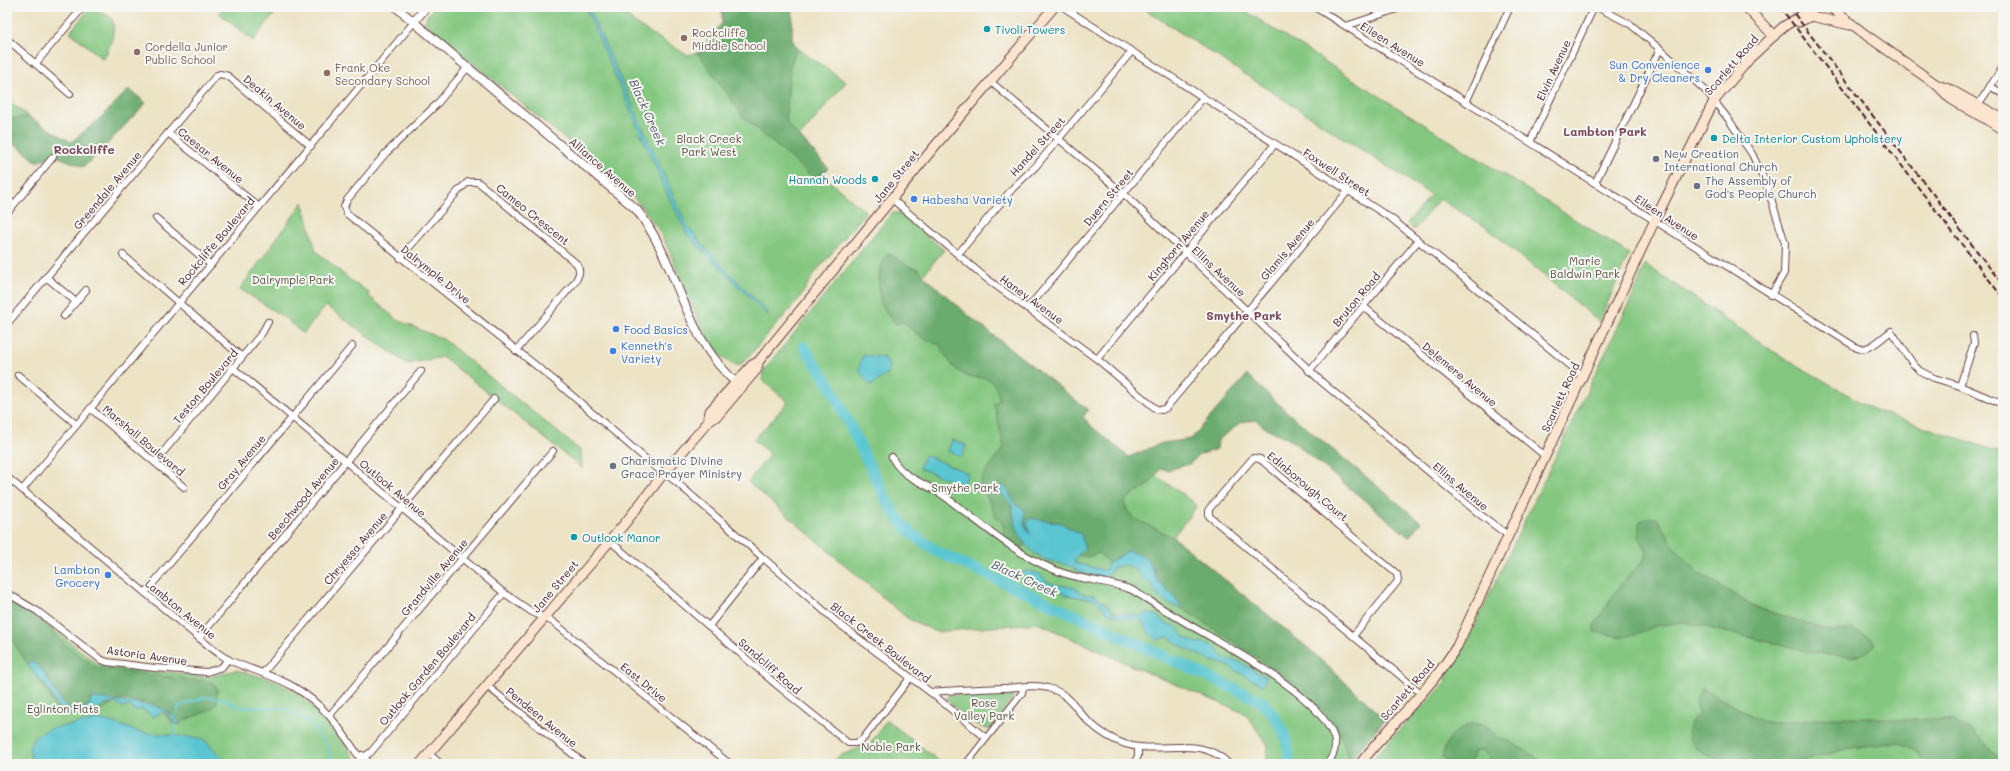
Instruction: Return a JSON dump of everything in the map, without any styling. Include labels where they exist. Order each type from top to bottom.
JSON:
[{"type":"main road","name":"Jane Street","points":[[420,764],[609,540],[626,522],[664,472],[708,422],[718,415],[739,385],[757,369],[758,362],[793,319],[935,146],[1054,7]]},
{"type":"main road","points":[[1746,7],[1774,36]]},
{"type":"main road","name":"Scarlett Road","points":[[1360,764],[1387,731],[1439,674],[1457,646],[1654,222],[1714,101],[1750,58],[1802,11],[1815,7]]},
{"type":"main road","points":[[1830,7],[1854,26],[1937,85],[1951,90],[2003,129]]},
{"type":"main road","name":"Scarlett Road","points":[[1774,36],[1786,31],[1804,18],[1811,16],[1854,26]]},
{"type":"main road","points":[[1976,109],[2003,120]]},
{"type":"street","points":[[36,63],[83,7]]},
{"type":"street","name":"Alliance Avenue","points":[[396,7],[636,209],[647,223],[661,248],[699,338],[718,364],[739,385]]},
{"type":"street","name":"Rockcliffe Boulevard","points":[[23,489],[426,7]]},
{"type":"street","name":"Foxwell Street","points":[[1063,7],[1392,219],[1583,376]]},
{"type":"street","name":"Eileen Avenue","points":[[1315,7],[1595,182],[1654,222],[1862,350],[1891,331],[1913,364],[1920,371],[1934,378],[1960,386],[2003,404]]},
{"type":"street","points":[[1346,26],[1403,7]]},
{"type":"street","points":[[1466,102],[1510,7]]},
{"type":"street","name":"Elvin Avenue","points":[[1530,142],[1594,7]]},
{"type":"street","points":[[1597,7],[1630,24],[1707,92],[1752,154],[1767,186],[1785,243],[1784,273],[1771,295]]},
{"type":"street","points":[[7,39],[70,94]]},
{"type":"street","points":[[1595,182],[1660,49]]},
{"type":"street","name":"Handel Street","points":[[958,254],[1013,188],[1036,166],[1132,52]]},
{"type":"street","name":"Dalrymple Drive","points":[[468,67],[436,105],[385,154],[347,200],[344,207],[347,214],[664,472]]},
{"type":"street","points":[[1976,109],[2003,68]]},
{"type":"street","name":"Greendale Avenue","points":[[7,324],[215,78],[220,74],[225,75]]},
{"type":"street","name":"Deakin Avenue","points":[[225,75],[311,146]]},
{"type":"street","name":"Ellins Avenue","points":[[991,82],[1124,194],[1309,371],[1478,513],[1509,536]]},
{"type":"street","points":[[1990,86],[2003,94]]},
{"type":"street","name":"Duern Street","points":[[1028,308],[1203,98]]},
{"type":"street","name":"Caesar Avenue","points":[[168,133],[259,207]]},
{"type":"street","name":"Kinghorn Avenue","points":[[1097,360],[1275,144]]},
{"type":"street","points":[[7,213],[53,157]]},
{"type":"street","name":"Cameo Crescent","points":[[400,258],[460,188],[468,182],[478,182],[577,264],[580,269],[580,274],[575,282],[516,351]]},
{"type":"street","name":"Glamis Avenue","points":[[1162,410],[1166,408],[1248,312],[1348,191]]},
{"type":"street","name":"Haney Avenue","points":[[892,200],[987,279],[1097,360],[1156,409],[1162,410]]},
{"type":"street","points":[[156,218],[211,265]]},
{"type":"street","name":"Bruton Road","points":[[1309,371],[1418,241]]},
{"type":"street","points":[[123,255],[242,357]]},
{"type":"street","points":[[46,277],[76,302]]},
{"type":"street","points":[[64,316],[86,290]]},
{"type":"street","name":"Delemere Avenue","points":[[1363,306],[1545,456]]},
{"type":"street","name":"Teston Boulevard","points":[[155,462],[262,333],[268,322]]},
{"type":"street","points":[[1960,386],[1974,343],[1973,336]]},
{"type":"street","name":"Gray Avenue","points":[[144,593],[352,346]]},
{"type":"street","name":"Outlook Avenue","points":[[233,368],[291,418],[504,593],[544,617]]},
{"type":"street","name":"Beechwood Avenue","points":[[199,638],[422,370]]},
{"type":"street","points":[[18,375],[77,425]]},
{"type":"street","name":"Chryessa Avenue","points":[[264,673],[494,399]]},
{"type":"street","name":"Marshall Boulevard","points":[[91,409],[184,486]]},
{"type":"street","name":"Grandville Avenue","points":[[330,715],[463,559],[552,451]]},
{"type":"street","points":[[892,457],[895,463],[907,475],[926,484],[944,496],[1013,548],[1042,564],[1066,574],[1117,584],[1132,590],[1268,670],[1315,710],[1326,722],[1335,739],[1335,750],[1327,764]]},
{"type":"street","name":"Edinborough Court","points":[[1352,636],[1398,581],[1397,574],[1260,459],[1253,458],[1209,509],[1209,516],[1352,636],[1422,694]]},
{"type":"street","name":"Black Creek Boulevard","points":[[664,472],[838,623],[930,692],[1041,687],[1061,694],[1071,700],[1089,722],[1106,735],[1121,743],[1138,747],[1199,747],[1214,751],[1229,764]]},
{"type":"street","name":"Lambton Avenue","points":[[7,477],[199,638],[228,659],[294,687],[330,715],[364,764]]},
{"type":"street","name":"Sandcliff Road","points":[[609,540],[778,686],[838,736],[851,744],[863,739],[910,678]]},
{"type":"street","points":[[709,626],[763,558]]},
{"type":"street","name":"Astoria Avenue","points":[[7,593],[38,611],[100,659],[107,662],[154,668],[207,672],[222,667],[228,659]]},
{"type":"street","name":"Outlook Garden Boulevard","points":[[364,757],[371,752],[504,593]]},
{"type":"street","name":"East Drive","points":[[544,617],[553,622],[727,763]]},
{"type":"street","name":"Pendeen Avenue","points":[[487,686],[585,764]]},
{"type":"street","points":[[966,764],[1022,693],[1023,687]]},
{"type":"street","points":[[930,692],[986,738]]},
{"type":"street","name":"Lambton Avenue","points":[[349,741],[370,764]]},
{"type":"street","points":[[1134,764],[1138,756],[1138,747]]},
{"type":"street","points":[[429,754],[441,764]]},
{"type":"green space","points":[[91,7],[110,17],[113,21],[114,26],[112,38],[103,59],[70,32]]},
{"type":"green space","points":[[224,7],[280,7],[253,41],[219,13]]},
{"type":"green space","name":"Black Creek Park West","points":[[434,7],[622,7],[634,23],[687,55],[698,53],[722,23],[797,48],[846,82],[800,137],[828,168],[822,175],[866,212],[814,274],[799,299],[741,365],[729,362],[718,351],[706,334],[695,313],[663,238],[639,203],[629,192],[428,26],[425,22],[427,16]]},
{"type":"green space","points":[[722,7],[793,7],[792,39],[797,48],[790,67],[786,119],[788,125],[828,168],[816,180],[744,118],[698,53],[722,23]]},
{"type":"green space","name":"Marie Baldwin Park","points":[[1141,7],[1239,7],[1629,254],[1599,322],[1486,227],[1439,199],[1414,230],[1407,223],[1431,195]]},
{"type":"green space","points":[[129,89],[146,103],[96,156],[83,167],[54,155],[37,162],[15,144],[7,153],[7,119],[29,117],[71,142],[95,123]]},
{"type":"green space","points":[[7,99],[34,121],[7,153]]},
{"type":"green space","name":"Dalrymple Park","points":[[303,202],[316,251],[356,285],[357,284],[369,293],[369,296],[397,320],[443,339],[581,451],[582,468],[443,357],[407,364],[326,306],[303,334],[285,318],[240,289]]},
{"type":"green space","name":"Smythe Park","points":[[892,213],[899,213],[944,250],[923,275],[969,316],[1088,410],[1083,417],[1109,442],[1197,506],[1173,537],[1309,649],[1385,719],[1347,764],[1266,764],[1268,746],[1246,714],[1134,667],[1038,623],[936,632],[907,618],[748,482],[770,454],[754,440],[788,402],[762,380],[764,370]]},
{"type":"green space","points":[[889,253],[910,267],[917,268],[969,316],[1088,410],[1083,417],[1091,426],[1129,457],[1162,443],[1191,439],[1247,375],[1286,411],[1421,522],[1409,537],[1292,441],[1264,427],[1256,420],[1242,422],[1218,440],[1217,449],[1199,455],[1190,464],[1168,470],[1161,469],[1146,488],[1136,492],[1125,501],[1127,510],[1136,519],[1173,537],[1309,649],[1385,719],[1350,760],[1336,726],[1322,709],[1264,662],[1183,609],[1158,580],[1154,569],[1116,558],[1108,563],[1099,553],[1089,556],[1078,555],[1081,534],[1062,523],[1029,518],[1027,523],[1030,534],[1024,524],[1025,516],[1010,499],[1006,487],[1016,527],[1025,544],[1021,549],[1003,537],[1002,524],[997,518],[980,483],[984,474],[1004,447],[994,404],[999,401],[997,390],[989,380],[965,375],[950,362],[940,345],[920,336],[903,322],[896,324],[886,312],[880,299],[879,277],[884,260]]},
{"type":"green space","points":[[1645,264],[1771,350],[1874,410],[2003,453],[2003,764],[1369,764],[1385,744],[1443,686],[1447,679],[1445,677],[1464,647],[1636,289]]},
{"type":"green space","points":[[1646,518],[1657,518],[1675,548],[1698,572],[1757,608],[1832,631],[1853,629],[1871,638],[1875,645],[1867,652],[1851,657],[1806,651],[1683,622],[1655,626],[1635,635],[1622,637],[1594,632],[1594,625],[1621,584],[1644,560],[1647,552],[1639,537],[1639,522]]},
{"type":"green space","name":"Eglinton Flats","points":[[7,599],[26,608],[98,664],[209,677],[236,670],[274,680],[298,693],[326,720],[348,748],[358,764],[7,764]]},
{"type":"green space","points":[[7,602],[30,610],[68,647],[97,668],[212,682],[217,688],[217,704],[212,709],[174,725],[156,704],[121,699],[103,710],[91,706],[61,715],[56,712],[51,699],[7,633]]},
{"type":"green space","points":[[1701,688],[1762,721],[1773,723],[1832,717],[1871,717],[1902,720],[1930,719],[1953,721],[1971,729],[2003,761],[2003,764],[1926,764],[1916,750],[1899,742],[1851,748],[1789,764],[1741,764],[1737,760],[1716,758],[1697,748],[1690,741],[1688,732],[1690,723],[1699,714],[1696,701]]},
{"type":"green space","name":"Rose Valley Park","points":[[1007,691],[1013,694],[1013,697],[990,729],[986,729],[974,722],[961,713],[946,699],[949,695]]},
{"type":"green space","name":"Noble Park","points":[[887,720],[943,764],[832,764],[839,756],[870,744]]},
{"type":"green space","points":[[1473,723],[1485,725],[1500,739],[1509,741],[1548,764],[1488,764],[1490,760],[1484,751],[1475,751],[1470,764],[1448,763],[1442,757],[1449,739],[1456,732]]},
{"type":"water","points":[[585,7],[588,7],[686,224],[704,247],[769,314],[767,315],[687,234],[667,193]]},
{"type":"water","points":[[864,355],[884,358],[889,365],[887,374],[872,385],[868,383],[859,370],[861,360]]},
{"type":"water","points":[[952,440],[966,445],[962,457],[948,451]]},
{"type":"water","points":[[925,455],[968,473],[963,485],[919,468]]},
{"type":"water","points":[[1003,485],[1017,506],[1021,506],[1025,511],[1024,524],[1030,534],[1027,523],[1029,518],[1062,523],[1081,534],[1085,549],[1078,555],[1074,563],[1105,570],[1108,563],[1128,551],[1148,558],[1157,581],[1175,597],[1183,609],[1169,604],[1158,596],[1151,584],[1142,579],[1135,569],[1126,565],[1114,567],[1108,575],[1103,578],[1081,573],[1072,567],[1048,560],[1032,551],[1019,533],[1011,504],[1001,490],[1000,486]]},
{"type":"water","points":[[1026,571],[1041,575],[1050,583],[1075,588],[1082,594],[1093,595],[1105,603],[1113,612],[1139,616],[1146,613],[1157,615],[1163,622],[1177,627],[1185,638],[1198,643],[1201,642],[1213,645],[1225,659],[1239,662],[1266,677],[1263,686],[1226,665],[1211,661],[1179,645],[1169,637],[1156,640],[1149,633],[1141,620],[1120,617],[1108,613],[1096,600],[1066,595],[1060,590],[1029,580],[1022,573]]},
{"type":"water","points":[[30,662],[35,663],[40,668],[60,699],[70,709],[83,709],[90,704],[91,699],[103,698],[160,708],[168,712],[175,717],[181,725],[176,724],[167,712],[162,712],[154,717],[142,709],[134,711],[131,706],[123,707],[115,703],[108,704],[91,712],[65,716],[58,707],[47,687],[29,667],[28,664]]},
{"type":"water","points":[[96,720],[109,721],[139,732],[200,738],[229,764],[36,764],[32,760],[29,748],[35,736],[49,729]]},
{"type":"waterway","name":"Black Creek","points":[[804,347],[830,385],[890,507],[904,526],[915,536],[938,552],[1261,701],[1273,715],[1282,730],[1288,746],[1289,764]]},
{"type":"waterway","points":[[176,716],[179,706],[206,697],[222,699],[240,707],[282,708],[309,722],[329,748],[332,764]]},
{"type":"waterway","points":[[174,737],[175,724]]},
{"type":"railway","points":[[1780,7],[2003,298]]},
{"type":"railway","points":[[1789,7],[2003,285]]},
{"type":"place","name":"Tivoli Towers","points":[[987,29]]},
{"type":"place","name":"Rockcliffe Middle School","points":[[684,38]]},
{"type":"place","name":"Cordella Junior Public School","points":[[137,52]]},
{"type":"place","name":"Sun Convenience & Dry Cleaners","points":[[1708,70]]},
{"type":"place","name":"Frank Oke Secondary School","points":[[327,73]]},
{"type":"place","name":"Delta Interior Custom Upholstery","points":[[1714,138]]},
{"type":"place","name":"New Creation International Church","points":[[1656,159]]},
{"type":"place","name":"Hannah Woods","points":[[875,179]]},
{"type":"place","name":"The Assembly of God's People Church","points":[[1697,186]]},
{"type":"place","name":"Habesha Variety","points":[[914,199]]},
{"type":"place","name":"Food Basics","points":[[616,329]]},
{"type":"place","name":"Kenneth's Variety","points":[[613,351]]},
{"type":"place","name":"Charismatic Divine Grace Prayer Ministry","points":[[613,466]]},
{"type":"place","name":"Outlook Manor","points":[[574,537]]},
{"type":"place","name":"Lambton Grocery","points":[[108,575]]},
{"type":"district","name":"Lambton Park","points":[[1605,131]]},
{"type":"district","name":"Rockcliffe","points":[[84,149]]},
{"type":"district","name":"Smythe Park","points":[[1244,315]]}]
